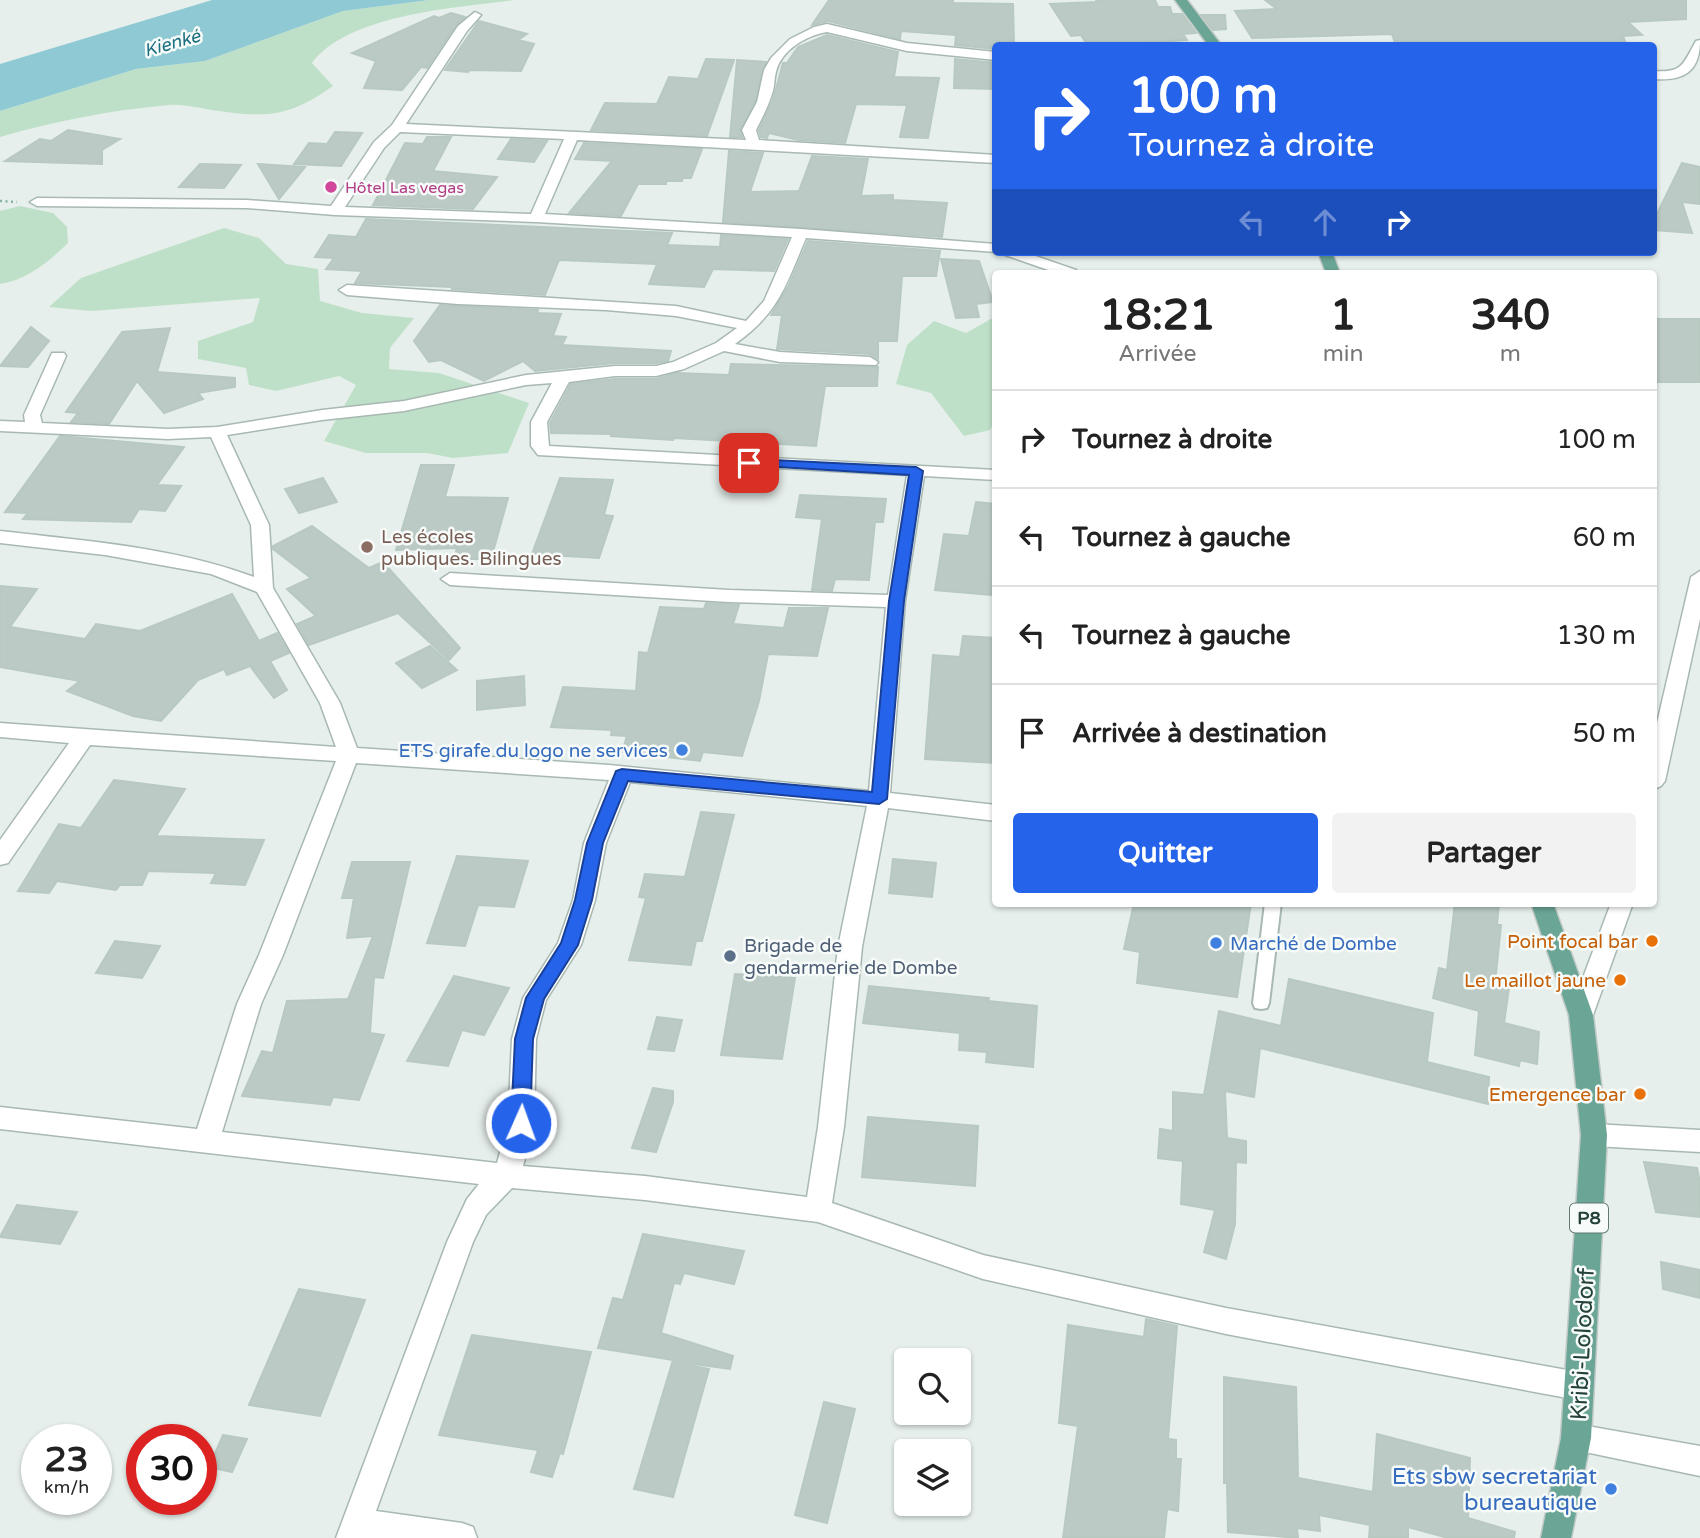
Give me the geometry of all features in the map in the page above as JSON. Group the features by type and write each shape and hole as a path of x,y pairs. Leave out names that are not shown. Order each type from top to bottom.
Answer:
{"main road":[{"path":"1181,0 1213,42"},
{"name":"Kribi-Lolodorf","path":"1543,907 1581,1015 1594,1135 1577,1438 1556,1538"}],"street":[{"path":"335,211 379,145 397,128 457,36 475,15"},
{"path":"754,144 749,130 769,84 769,71 778,56 791,43 817,30 827,28 907,47 992,56"},
{"path":"1657,75 1681,74 1692,62 1700,44"},
{"path":"397,128 754,144 992,159"},
{"path":"536,218 572,137"},
{"path":"37,202 247,204 335,211 536,218 801,233 992,248"},
{"path":"0,426 168,434 217,432 404,405 526,380 615,371 656,371 678,366 722,346 750,326 771,302 801,233"},
{"path":"1022,256 1062,270"},
{"path":"347,290 665,310 750,326"},
{"path":"722,346 780,357 870,362"},
{"path":"34,427 32,415 58,356"},
{"path":"563,378 539,422 539,446 544,450 992,475"},
{"path":"205,1141 249,1004 271,956 349,754 330,703 264,589 260,525 217,432"},
{"path":"818,1210 831,1127 850,947 879,799 897,601 916,471"},
{"path":"0,537 105,548 215,569 264,589"},
{"path":"1657,768 1700,577"},
{"path":"450,579 729,596 897,601"},
{"path":"0,730 622,775 992,813"},
{"path":"0,857 84,738"},
{"path":"462,1538 354,1531 460,1242 476,1207 491,1189 507,1176 521,1123 524,1039 535,998 569,945 583,900 595,843 622,775"},
{"path":"1581,1015 1621,907"},
{"path":"0,1118 507,1176 645,1188 818,1210 983,1267 1226,1321 1578,1386"},
{"path":"1594,1135 1700,1141"},
{"path":"1577,1438 1700,1461"}],"lane":[{"path":"1261,1003 1273,907"}],"green space":[{"path":"429,0 514,0 405,16 351,34 329,47 312,63 333,86 289,110 247,114 169,105 84,117 0,137 0,111 136,69 205,61 343,11"},
{"path":"20,206 53,213 67,227 68,243 29,274 0,284 0,211"},
{"path":"224,228 259,238 286,264 318,269 320,301 362,313 414,318 390,348 389,369 439,373 529,403 508,453 453,458 427,453 366,453 324,441 356,385 339,376 276,391 249,385 246,368 198,359 198,341 253,322 260,298 91,311 49,307 81,278"},
{"path":"992,318 992,426 990,430 964,436 931,393 896,384 907,345 934,321 966,333"}],"water":[{"name":"Kienké","path":"212,0 429,0 343,11 205,61 136,69 0,111 0,64"}],"building":[{"path":"829,0 953,0 953,3 1013,4 1014,42 992,42 992,49 955,45 956,35 901,31 900,39 828,21 812,25"},
{"path":"1096,0 1155,0 1158,7 1170,7 1172,14 1182,14 1196,33 1183,34 1187,40 1085,42 1081,35 1071,36 1050,4 1097,2"},
{"path":"1265,0 1686,0 1686,19 1628,22 1642,35 1623,36 1625,42 1395,42 1392,34 1252,38 1235,11 1277,9"},
{"path":"451,13 465,17 456,25 427,68 421,67 402,90 364,88 376,61 352,53 434,16 439,18"},
{"path":"1201,15 1225,15 1226,29 1213,30"},
{"path":"479,21 527,34 518,40 534,44 521,71 445,70"},
{"path":"827,35 898,52 894,77 939,78 928,138 900,137 907,105 856,104 845,143 798,140 769,133 767,138 761,137 759,130 773,100 783,63 787,63 798,47"},
{"path":"706,59 734,60 707,136 591,130 605,103 657,104 669,77 698,79"},
{"path":"955,59 992,63 992,89 954,88"},
{"path":"737,60 766,62 755,101 740,129 742,137 730,137"},
{"path":"68,130 120,139 102,150 102,164 5,161 40,139 51,141"},
{"path":"335,132 362,133 341,166 294,164 309,143 327,144"},
{"path":"427,137 451,137 433,171 497,177 473,209 373,205 405,143 423,144"},
{"path":"511,139 547,141 534,162 498,159"},
{"path":"584,143 702,149 691,178 666,181 666,184 638,184 621,216 569,213 612,161 575,159"},
{"path":"729,151 763,153 750,192 799,191 812,156 868,159 861,196 893,195 893,200 947,203 942,237 723,222"},
{"path":"1682,163 1700,167 1700,204 1682,202 1692,233 1657,230 1657,214"},
{"path":"200,164 241,165 224,188 179,187"},
{"path":"258,164 305,167 279,199"},
{"path":"366,219 672,233 667,245 720,247 721,235 788,239 774,271 713,269 704,287 649,284 657,264 559,260 545,295 452,289 453,287 355,283 362,271 326,269 334,258 315,257 329,235 356,237"},
{"path":"808,241 940,251 936,276 902,276 897,341 878,341 878,359 870,354 777,349 782,315 771,315 789,285"},
{"path":"941,259 979,261 992,302 976,304 979,317 956,318"},
{"path":"440,305 538,310 537,313 561,314 553,336 566,337 562,345 671,351 668,361 656,363 615,363 535,371 523,361 484,381 441,360 429,362 414,341"},
{"path":"1657,319 1700,319 1700,382 1657,382"},
{"path":"31,327 49,341 28,367 0,366"},
{"path":"170,328 157,372 235,378 235,387 198,393 203,399 164,413 137,381 109,424 71,422 78,413 66,412 122,332"},
{"path":"731,364 878,367 877,386 825,386 816,446 551,433 550,423 571,384 615,379 656,379 677,373 729,375"},
{"path":"60,436 184,447 157,485 181,486 165,511 139,509 131,522 23,519 28,513 5,512"},
{"path":"421,465 454,465 445,497 508,498 491,559 454,559 457,548 396,550"},
{"path":"323,478 337,502 299,513 285,489"},
{"path":"560,478 613,480 604,515 613,516 599,558 532,554"},
{"path":"800,495 886,499 883,522 875,522 869,580 835,579 832,591 812,590 822,519 796,517"},
{"path":"976,502 992,504 991,595 935,590 944,534 969,536"},
{"path":"312,526 369,568 383,562 460,648 449,660 398,613 309,645 297,624 316,616 287,589 311,578 273,549 273,546"},
{"path":"0,586 37,589 10,627 85,639 96,624 140,631 232,594 259,641 277,633 289,653 270,661 287,690 274,698 250,666 227,675 224,669 198,680 161,721 133,716 67,691 80,681 0,667"},
{"path":"706,603 739,605 733,624 784,628 789,608 828,608 817,656 768,654 759,701 742,756 703,752 700,761 622,752 627,736 611,735 612,730 551,727 563,687 636,691 639,652 648,653 660,607 704,609"},
{"path":"963,636 992,638 992,763 925,759 933,655 960,657"},
{"path":"430,646 457,670 422,688 396,663"},
{"path":"524,676 525,705 477,710 477,681"},
{"path":"114,780 185,789 156,836 264,840 245,885 211,883 216,873 148,871 142,885 120,885 116,890 57,881 49,893 18,891 59,824 81,828"},
{"path":"701,812 734,815 702,941 696,941 691,965 629,960 646,898 639,897 645,874 685,877"},
{"path":"457,856 528,861 514,907 478,905 465,946 427,943"},
{"path":"893,859 936,863 932,897 889,893"},
{"path":"352,862 410,862 383,978 374,977 370,1033 384,1035 359,1100 333,1097 330,1105 242,1096 262,1051 273,1053 287,1001 348,999 373,936 347,938 354,898 342,898"},
{"path":"1133,907 1250,907 1237,997 1137,983 1140,952 1124,949"},
{"path":"1455,907 1499,907 1497,925 1501,925 1495,984 1509,988 1504,1023 1539,1032 1537,1064 1520,1060 1519,1066 1475,1055 1479,1011 1433,998 1439,968 1447,970"},
{"path":"115,941 160,946 142,978 96,973"},
{"path":"735,974 795,978 782,1059 721,1055"},
{"path":"454,976 509,988 484,1035 462,1030 448,1066 407,1061"},
{"path":"1289,979 1433,1013 1427,1062 1489,1077 1488,1104 1260,1048 1254,1097 1225,1091 1227,1138 1246,1141 1246,1163 1236,1162 1235,1224 1226,1259 1204,1252 1215,1210 1181,1204 1183,1161 1158,1158 1160,1129 1173,1131 1173,1092 1204,1095 1219,1011 1281,1026"},
{"path":"869,986 989,998 988,1001 1037,1006 1033,1067 986,1062 987,1052 959,1050 960,1033 863,1023"},
{"path":"657,1017 682,1020 674,1051 648,1049"},
{"path":"653,1088 673,1091 673,1102 656,1152 632,1148"},
{"path":"868,1117 978,1126 975,1186 862,1177"},
{"path":"1644,1162 1697,1168 1700,1182 1700,1217 1656,1212"},
{"path":"17,1205 77,1212 60,1244 0,1237"},
{"path":"643,1234 744,1251 734,1284 684,1273 680,1284 674,1283 661,1333 733,1356 730,1369 693,1366 709,1369 673,1497 634,1489 673,1360 598,1348 613,1298 623,1300"},
{"path":"1661,1262 1700,1270 1700,1298 1663,1289"},
{"path":"299,1289 365,1300 320,1416 249,1405"},
{"path":"1146,1319 1177,1326 1168,1439 1176,1440 1176,1459 1181,1459 1178,1511 1167,1509 1164,1538 1063,1538 1078,1426 1059,1423 1068,1325 1144,1337"},
{"path":"472,1335 591,1352 563,1454 560,1453 552,1477 531,1472 538,1450 439,1435"},
{"path":"1224,1377 1296,1387 1298,1478 1373,1492 1377,1434 1470,1458 1468,1518 1515,1532 1514,1538 1448,1538 1408,1527 1408,1538 1369,1538 1370,1525 1319,1515 1320,1531 1297,1528 1298,1538 1228,1532 1227,1483 1224,1483"},
{"path":"824,1402 855,1409 827,1523 795,1515"},
{"path":"223,1435 247,1439 232,1472 217,1469 217,1449"}],"place":[{"name":"Hôtel Las vegas","path":"331,187"},
{"name":"Les écoles publiques. Bilingues","path":"367,547"},
{"name":"ETS girafe du logo ne services","path":"682,750"},
{"name":"Point focal bar","path":"1652,941"},
{"name":"Marché de Dombe","path":"1216,943"},
{"name":"Brigade de gendarmerie de Dombe","path":"730,956"},
{"name":"Le maillot jaune","path":"1620,980"},
{"name":"Emergence bar","path":"1640,1094"},
{"name":"Ets sbw secretariat bureautique","path":"1611,1489"}],"route":[{"path":"521,1123 524,1039 535,998 569,945 583,900 595,843 622,775 879,799 897,601 916,471 749,463"}]}
